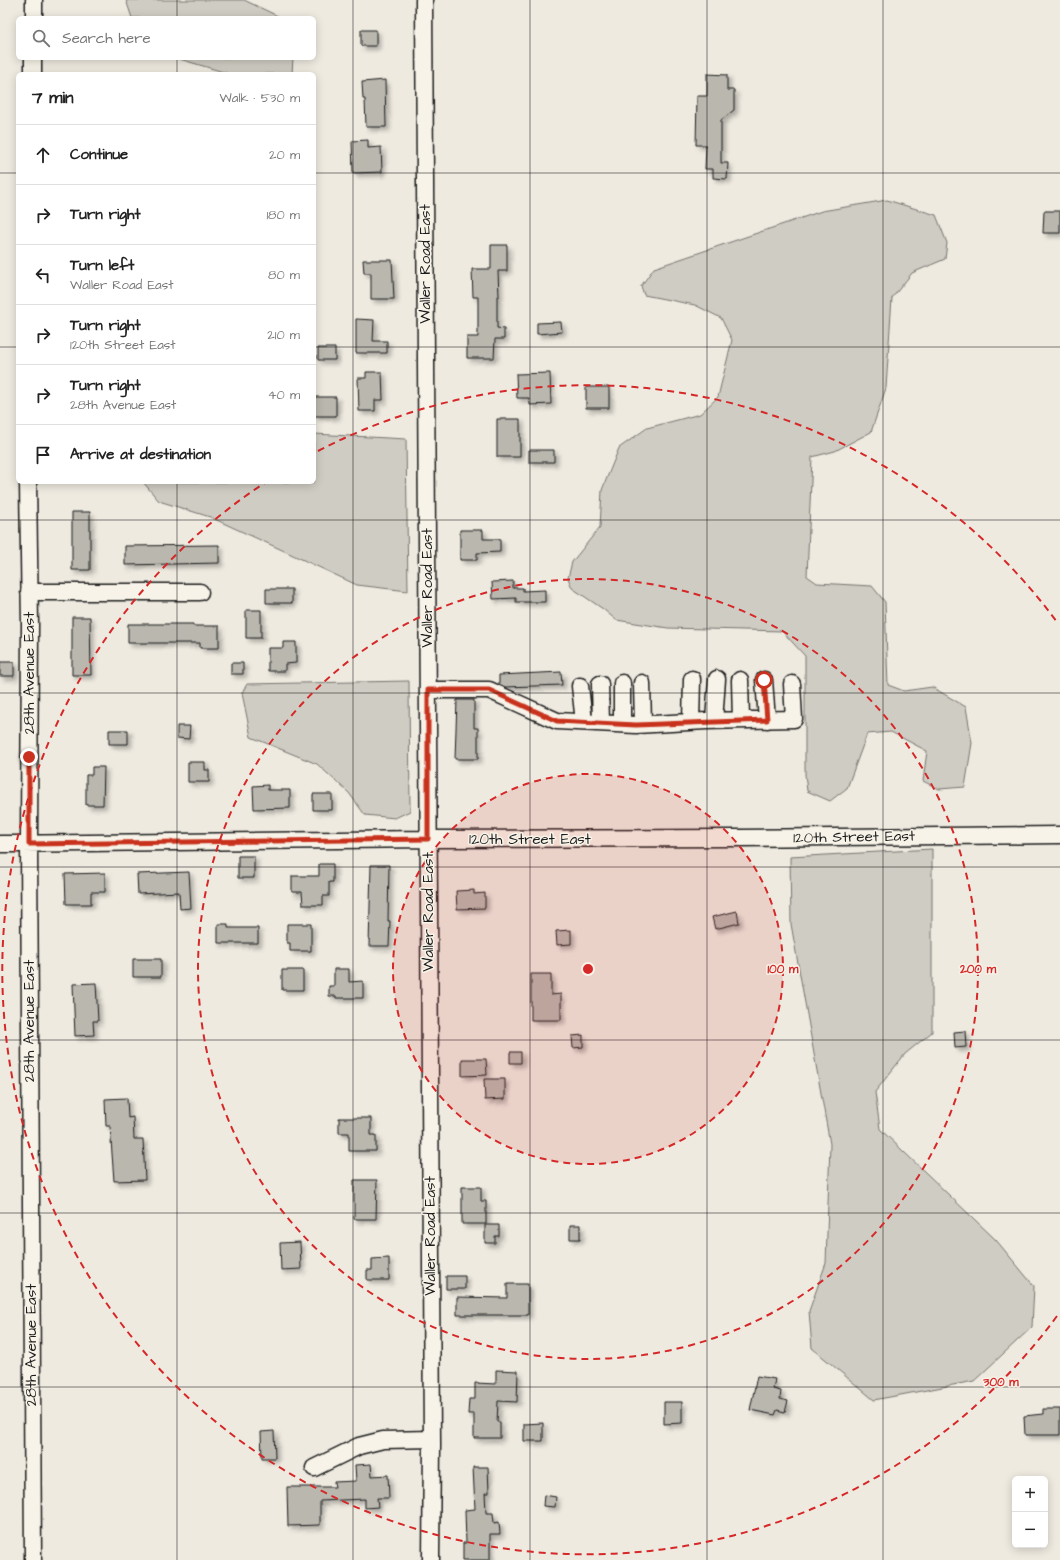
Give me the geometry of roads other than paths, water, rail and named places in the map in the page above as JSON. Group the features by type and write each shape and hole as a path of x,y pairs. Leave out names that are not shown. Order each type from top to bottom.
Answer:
{"street":[{"path":"34,0 34,16"},
{"name":"Waller Road East","path":"424,0 432,1439 431,1560"},
{"path":"33,60 33,72"},
{"name":"28th Avenue East","path":"28,484 32,1560"},
{"path":"29,592 200,592"},
{"path":"691,722 692,679"},
{"path":"714,721 717,679"},
{"path":"740,680 741,720"},
{"path":"764,680 767,720"},
{"path":"622,683 622,724"},
{"path":"642,683 643,724"},
{"path":"600,684 601,723"},
{"path":"428,690 489,690 557,721 643,724 794,719 792,684"},
{"path":"580,686 584,722"},
{"name":"120th Street East","path":"0,844 428,839 1060,835"},
{"path":"314,1468 359,1446 383,1440 432,1439"}]}
